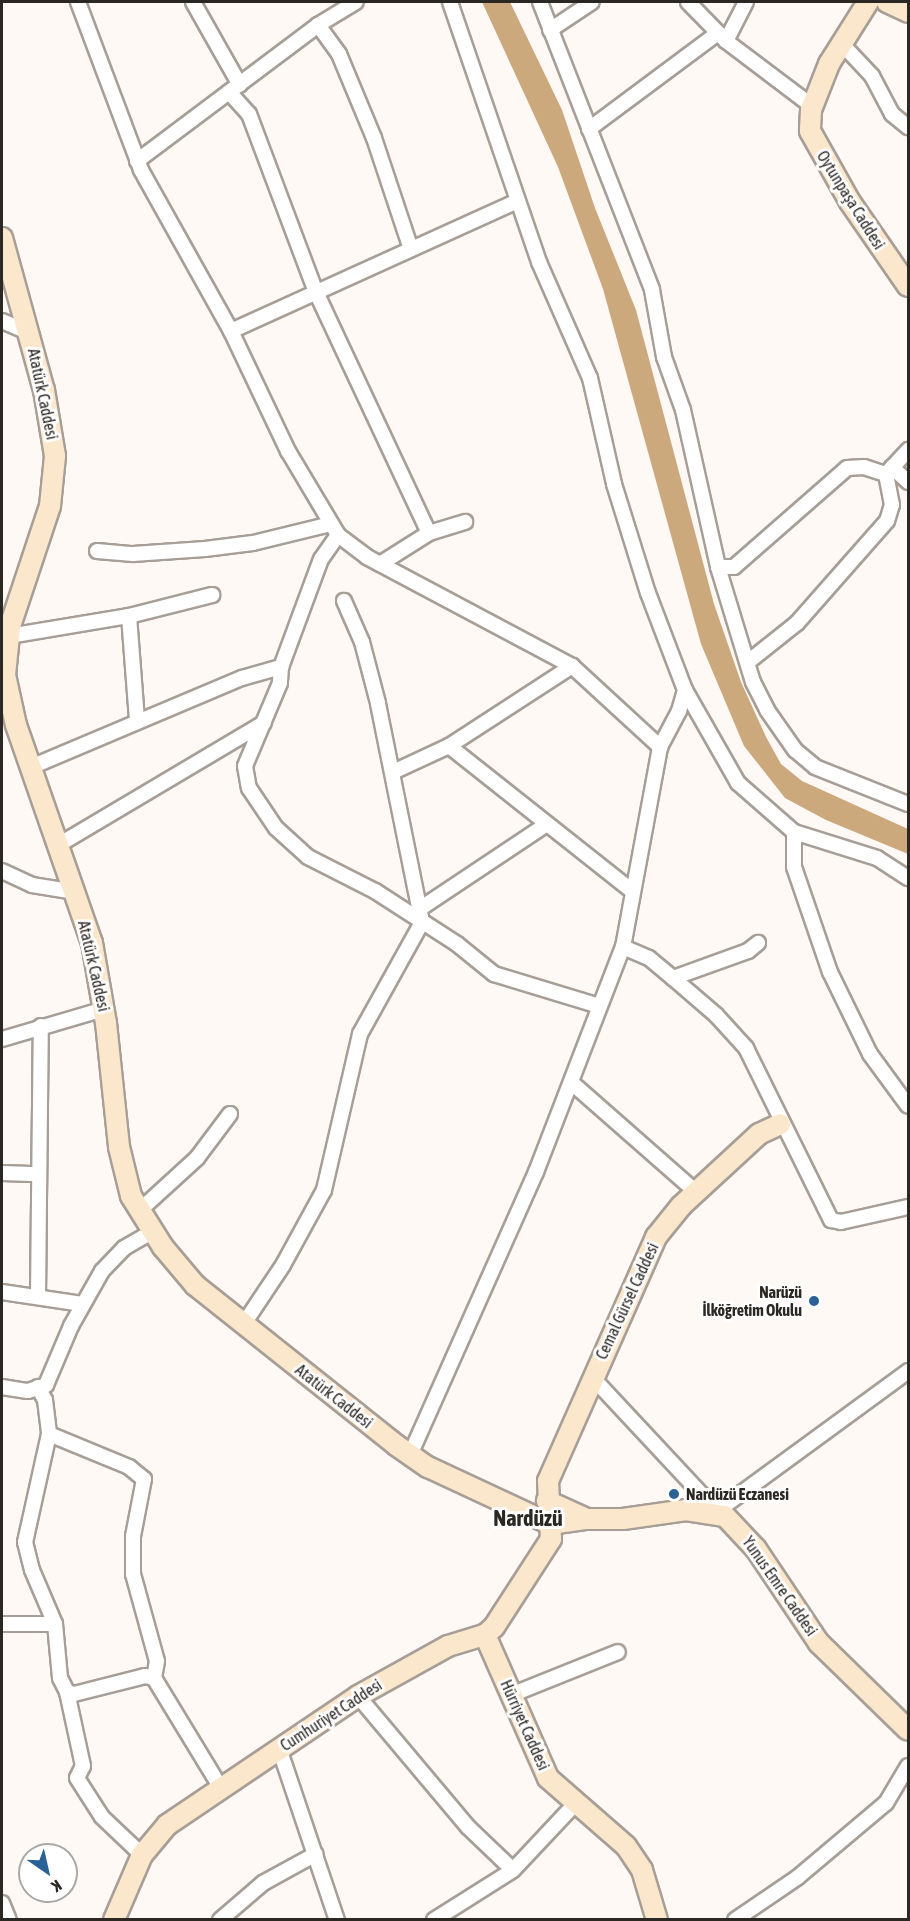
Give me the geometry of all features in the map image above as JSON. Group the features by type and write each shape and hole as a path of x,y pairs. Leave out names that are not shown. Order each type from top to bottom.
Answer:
{"street":[{"path":"78,2 137,161 231,331 288,451 334,529 380,564 572,666 660,747"},
{"path":"193,2 249,114 316,292 429,533"},
{"path":"328,2 336,14"},
{"path":"137,161 318,25 356,2"},
{"path":"450,2 539,262 590,378 624,517 648,593 685,690 738,783 794,832 877,858 909,878"},
{"path":"540,2 652,290 664,357 683,410 718,567 748,662 767,710 795,750 824,771 909,804"},
{"path":"550,30 592,2"},
{"path":"688,2 722,37 812,106 842,44 868,2"},
{"path":"589,129 722,37 746,2"},
{"path":"887,2 909,12"},
{"path":"318,25 339,54 374,138 411,249"},
{"path":"842,44 872,76 892,114 909,127"},
{"name":"Oytunpaşa Caddesi","path":"812,106 810,131 823,159 909,286"},
{"path":"231,331 517,201"},
{"name":"Atatürk Caddesi","path":"2,238 30,333 53,429 52,492 9,636 8,690 31,767 60,844 92,943 104,1009 119,1148 126,1178 139,1210 152,1232 186,1276 243,1325 410,1455 541,1520"},
{"path":"2,321 30,333"},
{"path":"748,662 797,623 887,521 892,505 889,471 909,450"},
{"path":"718,567 734,567 847,468 864,467 889,471 909,482"},
{"path":"380,564 429,533 465,522"},
{"path":"97,551 133,554 205,549 334,529"},
{"path":"334,529 281,667 280,683 245,766 249,788 276,828 308,857 420,916 494,974 599,1006"},
{"path":"9,636 129,616 212,595"},
{"path":"344,601 362,642 393,772 420,916"},
{"path":"129,616 137,721"},
{"path":"393,772 449,746 572,666"},
{"path":"31,767 242,678 281,667"},
{"path":"410,1455 572,1083 623,946 631,890 648,819 660,747 679,711 685,690"},
{"path":"60,844 264,723"},
{"path":"449,746 631,890"},
{"path":"243,1325 289,1256 324,1191 360,1034 420,916 547,824"},
{"path":"794,832 794,867 830,972 870,1054 909,1106"},
{"path":"2,876 32,885 75,892"},
{"path":"674,978 748,951 758,943"},
{"path":"623,946 649,958 674,978 716,1014 746,1048 780,1124 831,1220 841,1222 909,1207"},
{"path":"2,1039 104,1009"},
{"path":"38,1296 40,1026"},
{"path":"572,1083 696,1191"},
{"path":"139,1210 197,1158 230,1114"},
{"name":"Cemal Gürsel Caddesi","path":"541,1520 547,1501 548,1481 592,1377 656,1237 696,1191 766,1128 780,1124"},
{"path":"2,1173 39,1174"},
{"path":"2,1387 28,1391 51,1378 82,1304 117,1256 152,1232"},
{"path":"2,1292 82,1304"},
{"path":"485,1635 548,1545 541,1520 623,1519 686,1510 717,1511 909,1371"},
{"path":"592,1377 717,1511"},
{"path":"38,1387 45,1400 49,1434 25,1542 32,1570 55,1624 60,1678 67,1692 83,1766 77,1779 102,1817 141,1855"},
{"path":"49,1434 129,1467 144,1479 133,1536 133,1574 157,1661 154,1678 221,1788"},
{"path":"547,1501 586,1519"},
{"name":"Yunus Emre Caddesi","path":"717,1511 746,1536 825,1650 909,1730"},
{"path":"2,1624 55,1624"},
{"name":"Hürriyet Caddesi","path":"485,1635 548,1778 575,1804 618,1838 634,1857 657,1920"},
{"name":"Cumhuriyet Caddesi","path":"114,1920 141,1855 167,1826 358,1696 448,1646 485,1635"},
{"path":"512,1695 618,1652"},
{"path":"67,1692 84,1693 145,1676 154,1678"},
{"path":"358,1696 468,1827 513,1870"},
{"path":"279,1748 337,1920"},
{"path":"735,1920 798,1877 886,1803 909,1767"},
{"path":"434,1920 513,1870 575,1804"},
{"path":"220,1920 263,1883 316,1854"},
{"path":"2,1903 9,1920"}],"shaded area":[{"path":"482,2 510,2 562,110 595,208 636,310 714,604 741,682 766,737 781,764 802,781 908,829 908,854 826,820 785,798 744,746 701,644 603,289 558,167"}],"place":[{"name":"Narüzü İlköğretim Okulu","path":"814,1301"},
{"name":"Nardüzü Eczanesi","path":"674,1494"}],"district":[{"name":"Nardüzü","path":"528,1519"}]}
